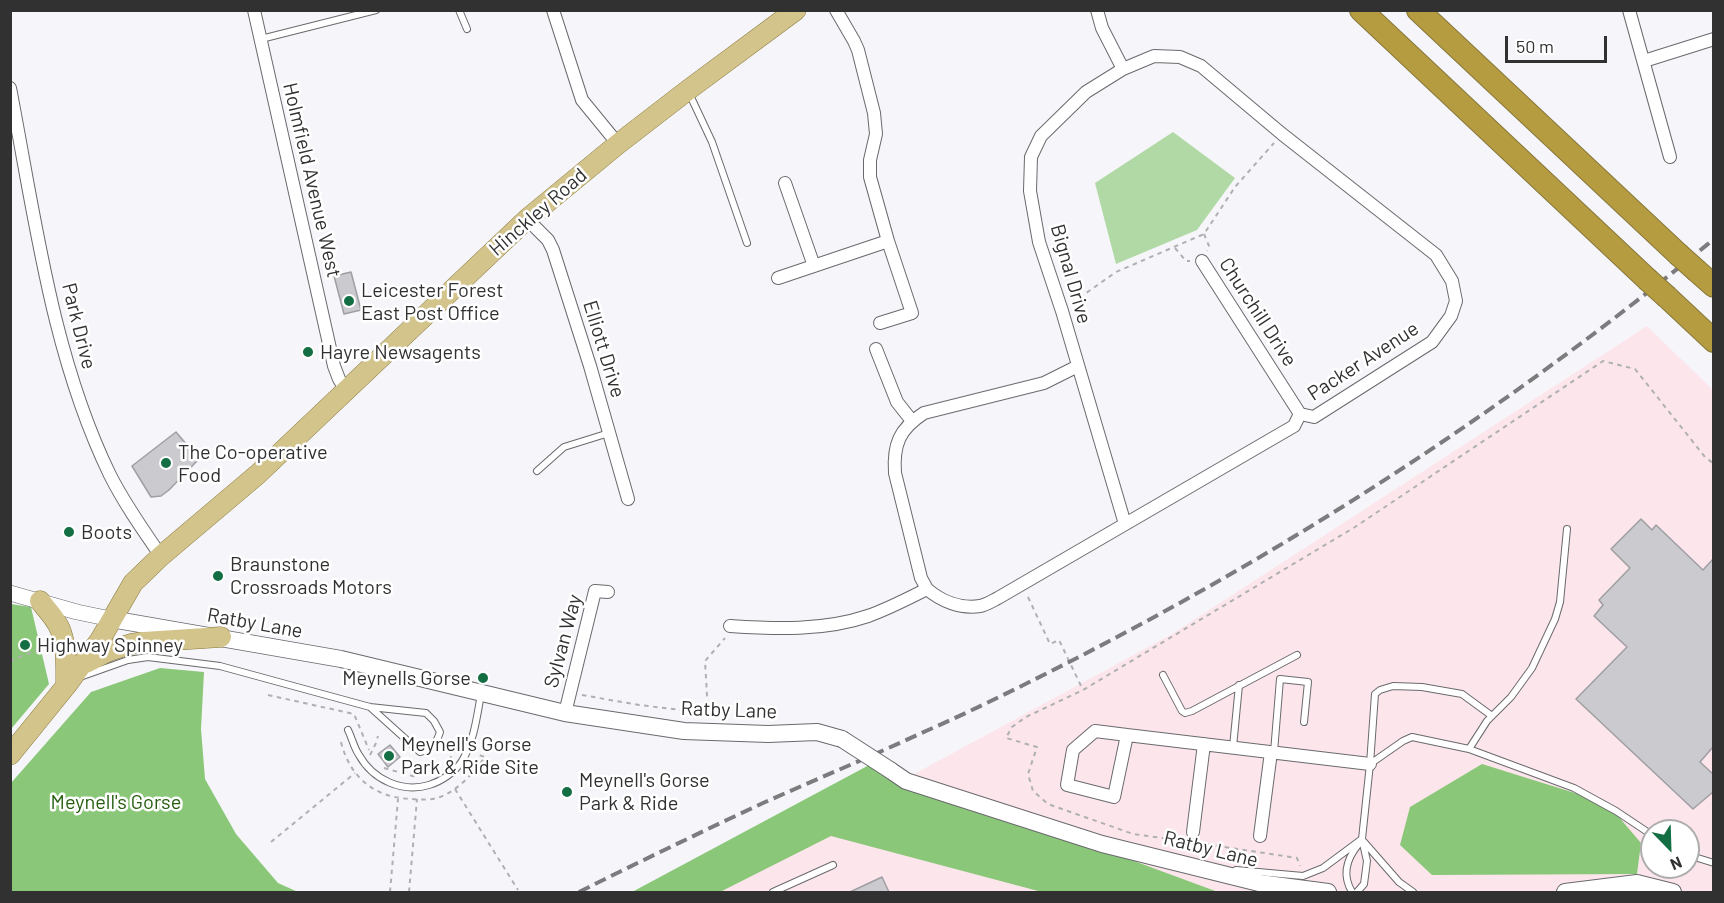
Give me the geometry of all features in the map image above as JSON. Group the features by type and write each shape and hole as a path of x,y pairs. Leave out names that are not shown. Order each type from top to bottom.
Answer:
{"highway":[{"path":"1361,10 1713,341"},
{"path":"1418,10 1705,279"}],"main road":[{"name":"Hinckley Road","path":"10,754 100,640 133,583 160,556 258,474 527,219 618,144 796,10"},
{"path":"40,601 59,626 63,638 67,683"},
{"name":"Ratby Lane","path":"111,619 341,660 565,712 684,731 768,734 817,732 842,739 906,781 1102,844 1259,883 1328,892"},
{"path":"81,666 110,651 131,644 220,637"},
{"path":"1565,892 1637,883 1673,892"}],"street":[{"name":"Holmfield Avenue West","path":"254,10 334,366 346,391"},
{"path":"553,10 582,100 618,144"},
{"path":"836,10 858,50 874,113 876,134 870,160 870,177 912,313 880,323"},
{"path":"1097,10 1101,28 1123,69"},
{"path":"1629,10 1670,158"},
{"path":"1644,61 1713,39"},
{"name":"Packer Avenue","path":"927,589 937,597 956,605 980,606 998,598 1294,426 1300,414 1314,417 1432,342 1451,316 1456,301 1452,281 1436,255 1282,135 1202,66 1180,57 1154,56 1123,69"},
{"name":"Bignal Drive","path":"1123,69 1086,92 1041,136 1031,158 1030,191 1039,242 1062,310 1125,524"},
{"name":"Park Drive","path":"10,88 53,313 78,396 110,475 160,556"},
{"path":"785,183 814,266"},
{"name":"Elliott Drive","path":"527,219 548,240 553,250 590,366 628,499"},
{"path":"778,278 888,241"},
{"name":"Churchill Drive","path":"1202,261 1300,414"},
{"path":"876,349 897,402 912,421"},
{"path":"730,626 770,629 837,623 867,617 897,605 927,589 921,578 895,473 896,447 901,434 912,421 924,413 1044,383 1078,366"},
{"name":"Sylvan Way","path":"565,712 595,591 608,592"},
{"path":"10,593 111,619"},
{"path":"1127,735 1114,797 1066,785 1073,750 1095,731 1370,764"},
{"path":"1194,832 1204,744"},
{"path":"1260,836 1272,752"}],"lane":[{"path":"260,39 376,10"},
{"path":"459,10 467,29"},
{"path":"688,90 712,142 747,243"},
{"path":"537,471 564,447 609,433"},
{"path":"1469,749 1487,721 1511,697 1532,668 1555,619 1560,602 1567,530"},
{"path":"1163,675 1185,713 1297,655"},
{"path":"67,683 128,660 148,657 220,666 370,707 426,713 440,732 436,743 429,750 420,752 370,707"},
{"path":"1272,752 1280,679 1308,682 1304,722"},
{"path":"1233,747 1239,685"},
{"path":"1358,892 1364,884 1367,861 1362,839 1375,694 1393,686 1422,687 1462,694 1492,716"},
{"path":"348,730 358,755 384,780 409,788 435,783 450,775 464,759 476,725 481,693"},
{"path":"1370,764 1412,737 1469,749 1574,788 1616,810 1640,827"},
{"path":"1171,861 1260,873 1304,876 1323,868 1362,839"},
{"path":"1352,892 1346,881 1349,856 1362,839"},
{"path":"1362,839 1394,877 1413,892"},
{"path":"773,892 833,865"}],"path":[{"path":"1062,310 1116,272 1204,234 1235,186 1282,135"},
{"path":"1175,248 1186,261 1202,261 1209,246 1204,234"},
{"path":"1304,876 1297,858 1133,834 1048,804 1033,791 1028,774 1037,747 1006,738 1012,727 1026,717 1083,690 1355,527 1603,360 1635,369 1713,464"},
{"path":"1022,584 1050,644 1059,640 1083,690"},
{"path":"570,693 708,714 705,661 730,633 730,626"},
{"path":"10,661 63,638"},
{"path":"268,695 354,714 371,754"},
{"path":"376,743 378,736"},
{"path":"445,767 458,746"},
{"path":"271,842 365,764"},
{"path":"384,768 416,777 424,775"},
{"path":"455,789 518,890"},
{"path":"390,892 398,799"},
{"path":"409,892 417,800"}],"shaded area":[{"path":"1647,326 1713,390 1713,892 697,892 1172,634"}],"green space":[{"path":"1173,132 1235,178 1197,230 1116,264 1095,183"},
{"name":"Highway Spinney","path":"11,604 31,607 49,684 11,729"},
{"name":"Meynell's Gorse","path":"160,668 204,672 201,729 205,779 236,834 278,883 298,892 11,892 11,783 91,692"},
{"path":"871,764 1218,892 1042,892 831,836 720,892 632,892"},
{"path":"1482,764 1607,803 1640,842 1637,874 1432,875 1400,845 1410,807"}],"building":[{"path":"351,272 361,310 344,314 334,276"},
{"name":"The Co-operative Food","path":"176,432 199,459 169,490 161,496 151,497 132,466"},
{"path":"1641,519 1652,530 1656,525 1703,570 1713,559 1713,747 1700,762 1713,774 1713,792 1693,809 1576,699 1627,647 1594,616 1603,605 1599,600 1630,568 1611,549"},
{"name":"Meynell's Gorse Park & Ride Site","path":"390,745 400,757 388,767 378,754"},
{"path":"882,877 889,892 850,892"}],"railway":[{"path":"579,892 763,803 998,698 1154,617 1238,570 1403,468 1483,414 1639,299 1714,239"}],"place":[{"name":"Leicester Forest East Post Office","path":"349,301"},
{"name":"Hayre Newsagents","path":"308,352"},
{"name":"The Co-operative Food","path":"166,463"},
{"name":"Boots","path":"69,532"},
{"name":"Braunstone Crossroads Motors","path":"218,576"},
{"name":"Highway Spinney","path":"25,645"},
{"name":"Meynells Gorse","path":"483,678"},
{"name":"Meynell's Gorse Park & Ride Site","path":"389,756"},
{"name":"Meynell's Gorse Park & Ride","path":"567,792"}]}
